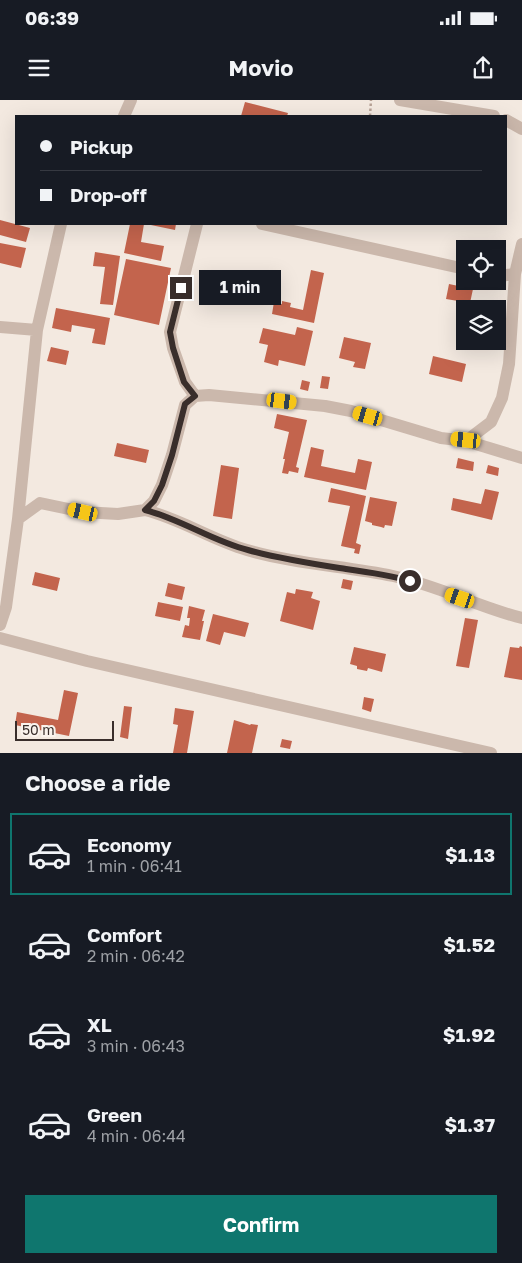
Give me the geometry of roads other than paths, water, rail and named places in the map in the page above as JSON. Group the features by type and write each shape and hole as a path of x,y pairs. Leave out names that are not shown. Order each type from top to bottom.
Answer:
{"street":[{"path":"124,115 131,100"},
{"path":"400,100 488,115"},
{"path":"507,121 522,129"},
{"path":"0,625 6,607 18,519 37,330 61,225"},
{"path":"195,396 184,382 170,332 197,225"},
{"path":"267,225 456,267"},
{"path":"466,440 491,422 502,398 509,364 515,274 522,244"},
{"path":"506,275 515,274"},
{"path":"0,327 37,330"},
{"path":"145,510 154,501 162,485 185,404 195,396 209,394 325,406 351,411 441,438 466,440 522,458"},
{"path":"18,519 40,503 83,512 118,514 145,510 163,515 247,550 310,563 394,576 522,618"},
{"path":"0,638 96,663 491,753"}]}
